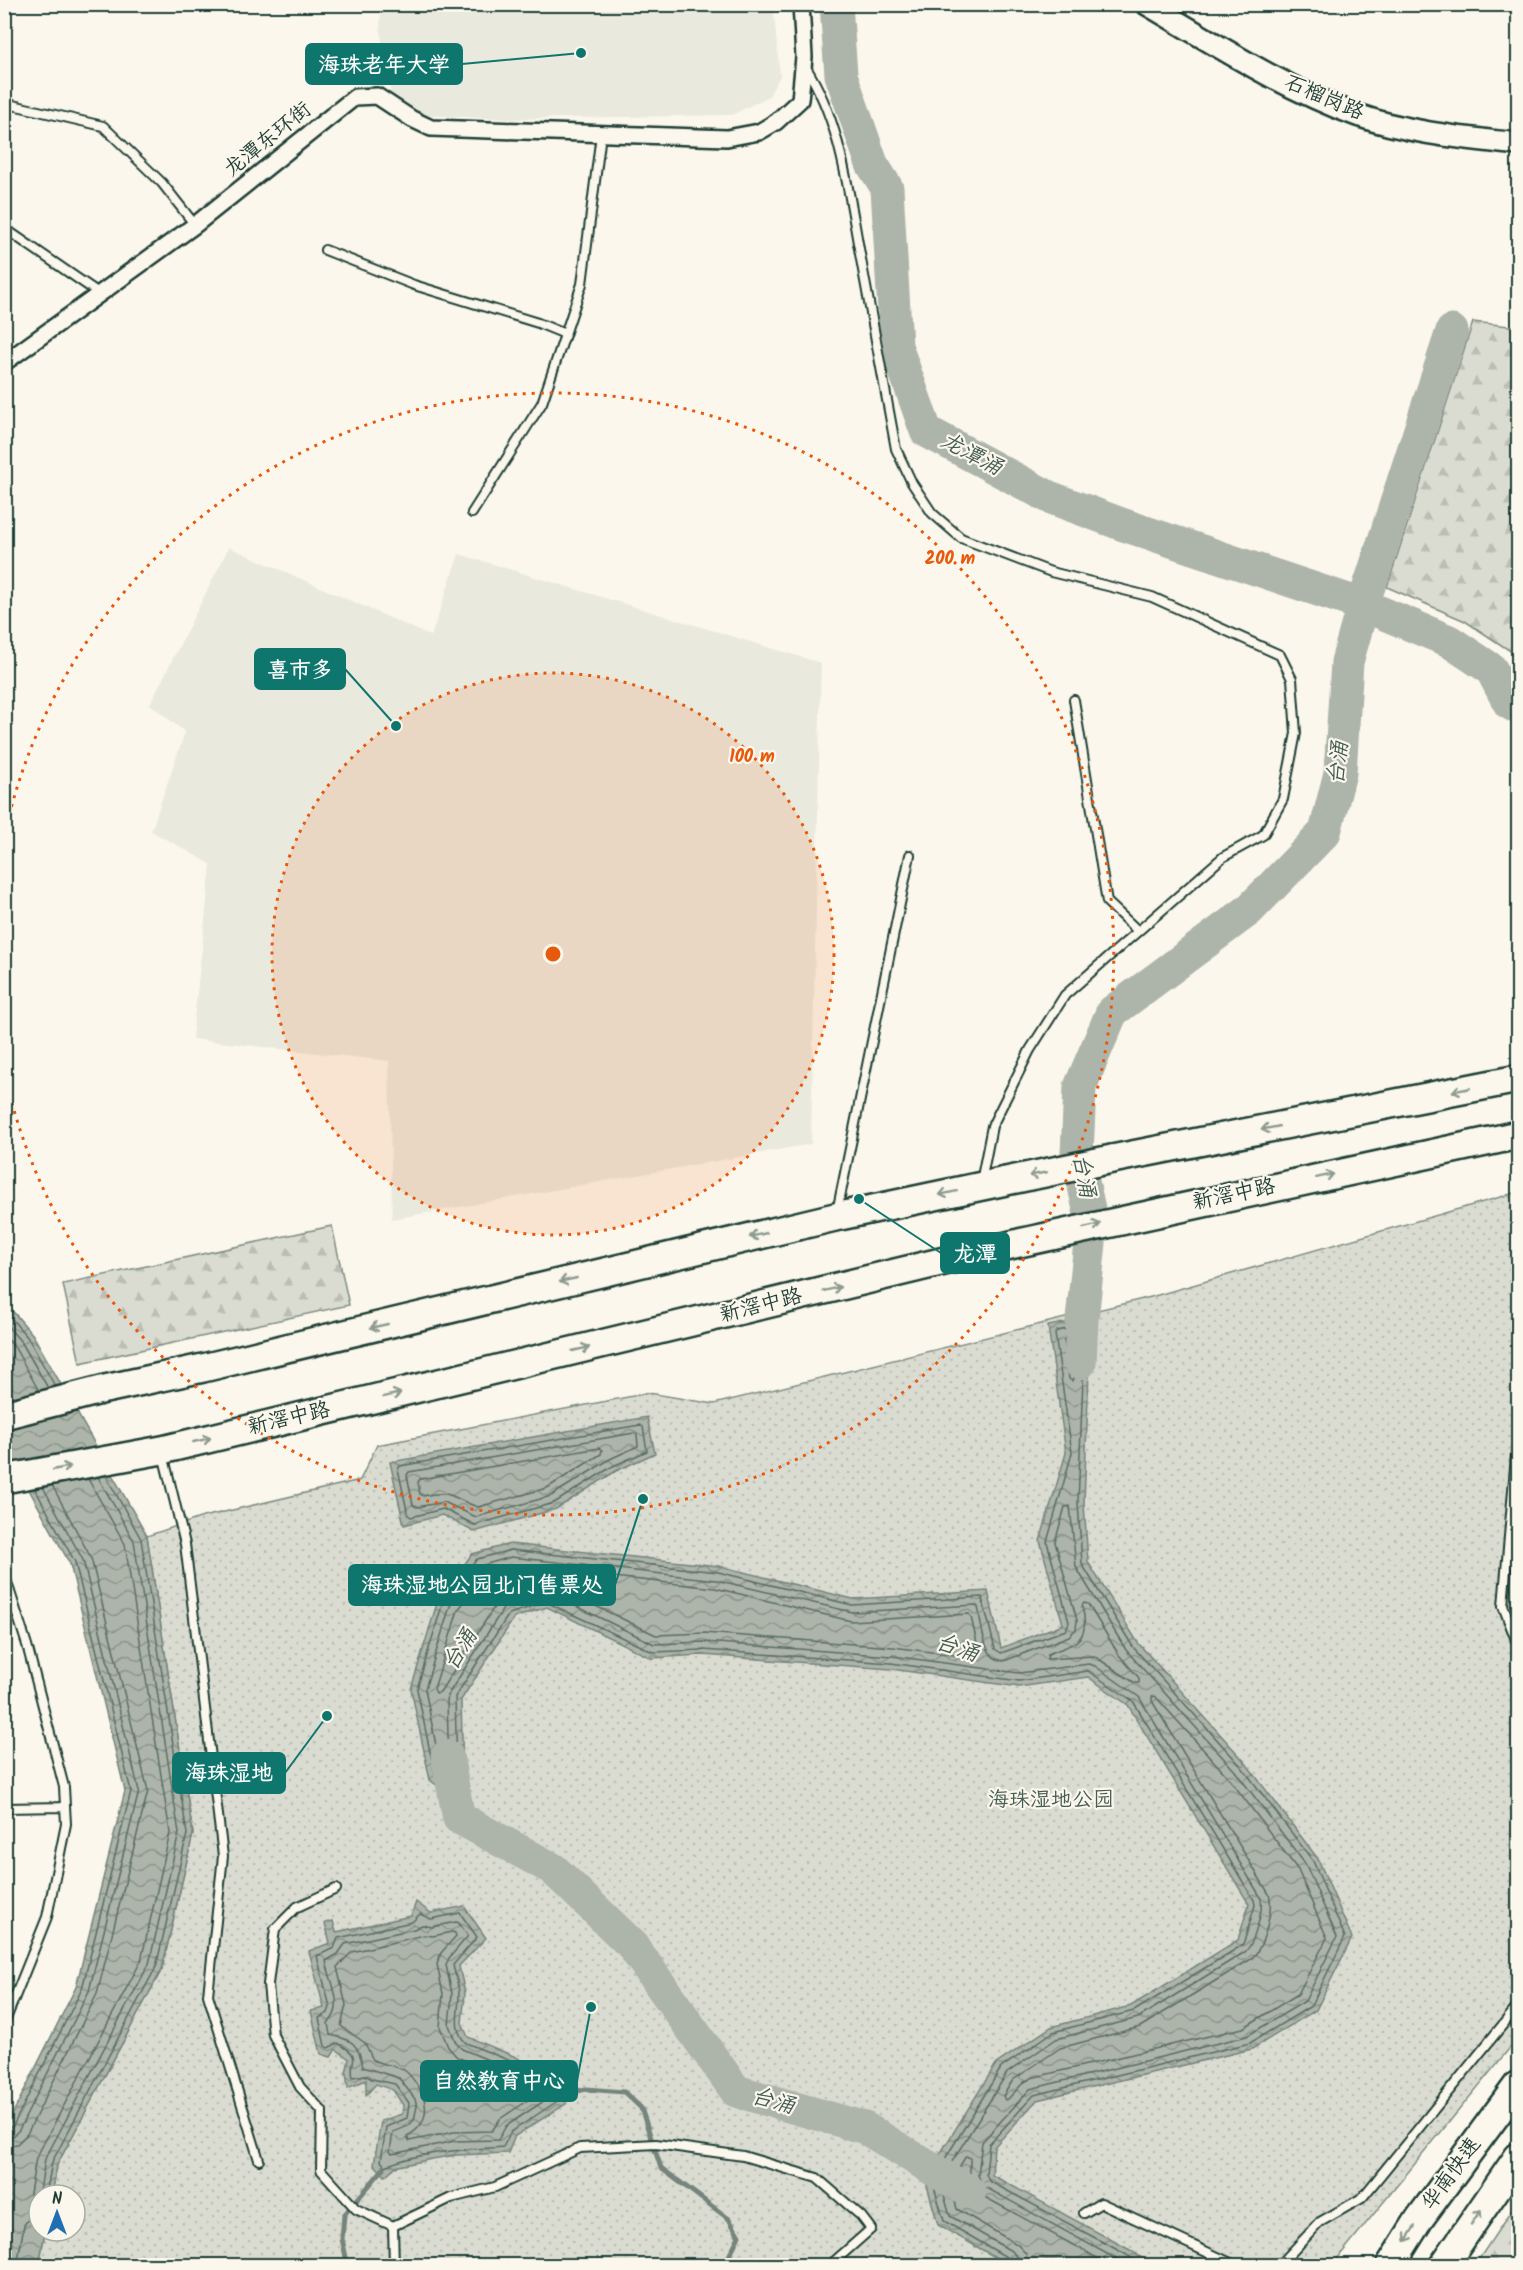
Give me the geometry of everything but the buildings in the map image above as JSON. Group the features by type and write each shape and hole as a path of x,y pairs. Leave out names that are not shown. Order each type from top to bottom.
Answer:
{"highway":[{"path":"4,1415 105,1389 836,1217 993,1183 1518,1079"},
{"name":"新滘中路","path":"4,1479 162,1450 1019,1243 1518,1135"},
{"name":"华南快速","path":"1390,2265 1420,2218 1518,2085"},
{"name":"华南快速","path":"1443,2265 1518,2157"}],"main road":[{"name":"石榴岗路","path":"1147,4 1286,83 1358,115 1404,127 1518,144"}],"street":[{"path":"801,4 804,65"},
{"name":"龙潭东环街","path":"4,363 195,225 355,97 377,96 431,128 726,138 759,132 776,122 800,100 804,65"}],"lane":[{"path":"804,65 814,80 835,129 896,448 912,483 932,513 961,538 1051,572 1152,597 1280,655 1292,679 1296,733 1283,799 1263,835 1223,858 1065,995 1030,1050 992,1126 993,1183"},
{"path":"4,104 103,126 162,183 195,225"},
{"path":"471,513 542,403 582,284 601,134"},
{"path":"4,228 100,294"},
{"path":"325,250 414,285 538,323 565,334"},
{"path":"1074,700 1107,902 1138,931"},
{"path":"836,1217 910,855"},
{"path":"1518,1432 1503,1606 1518,1644"},
{"path":"162,1450 185,1544 223,1856 208,1995 259,2160"},
{"path":"4,1573 27,1645 64,1787 66,1824 47,1917 4,2024"},
{"path":"4,1808 65,1807"},
{"path":"336,1888 297,1906 275,1929 268,1984 273,2035 300,2087 322,2111 321,2170 356,2209 393,2226"},
{"path":"1279,2265 1320,2222 1362,2198 1518,2006"},
{"path":"393,2226 451,2198 495,2187 580,2148 656,2144 743,2156 817,2178 861,2216 871,2229 829,2265"},
{"path":"1084,2213 1101,2203 1237,2265"},
{"path":"393,2226 394,2265"}],"shaded area":[{"path":"381,5 773,5 780,76 769,96 732,115 505,119 421,115 391,94 380,30"},
{"path":"229,547 431,636 459,554 821,663 811,1144 392,1219 389,1061 192,1039 211,864 151,831 185,732 150,704"}],"green space":[{"path":"1473,322 1518,327 1518,656 1465,621 1387,587"},
{"name":"海珠湿地公园","path":"1518,1192 1518,2038 1332,2265 39,2266 43,2243 87,2243 87,2183 54,2183 57,2165 162,1969 193,1834 147,1536 203,1517 360,1480 377,1445 649,1393 714,1404 1151,1297"},
{"path":"332,1226 349,1305 80,1363 63,1284"},
{"path":"1518,2201 1518,2265 1475,2265 1513,2208"}],"water":[{"path":"4,1301 33,1335 147,1536 193,1834 162,1969 57,2165 54,2183 27,2183 27,2243 43,2243 39,2266 5,2265 5,2129 76,1987 125,1791 70,1564 5,1446"},
{"path":"1091,1318 1084,1503 1088,1562 1138,1643 1245,1762 1318,1859 1352,1938 1316,2010 1252,2049 1037,2100 994,2147 992,2175 1130,2250 1152,2265 1009,2265 938,2225 925,2178 996,2064 1051,2027 1131,2006 1238,1940 1249,1904 1128,1705 1088,1677 1019,1687 891,1669 702,1655 651,1658 547,1607 514,1618 461,1700 463,1773 455,1799 430,1780 411,1689 438,1600 472,1554 510,1544 719,1566 853,1599 988,1591 1001,1648 1063,1624 1040,1541 1066,1453 1048,1326"},
{"path":"647,1417 655,1453 616,1471 556,1509 474,1532 442,1515 404,1525 390,1462"},
{"path":"416,1902 431,1913 464,1906 486,1938 459,1966 465,1993 462,2023 468,2037 516,2057 562,2085 566,2104 515,2136 508,2153 457,2155 432,2159 395,2167 385,2176 374,2164 381,2121 402,2114 403,2105 393,2090 376,2084 366,2095 366,2080 348,2088 346,2073 349,2059 336,2049 331,2057 321,2054 311,2011 324,2008 309,1951 330,1943 325,1923 333,1921 336,1932 411,1916"}],"waterway":[{"name":"龙潭涌","path":"836,4 841,75 872,164 887,188 896,346 926,431 1049,497 1121,524 1363,605 1449,641 1491,669 1509,703 1518,708"},
{"name":"台涌","path":"1080,1363 1092,1223 1077,1154 1080,1087 1112,1012 1249,910 1325,832 1340,773 1347,662 1363,605 1452,331"},
{"name":"台涌","path":"447,1756 459,1818 553,1869 631,1944 736,2091 865,2128 970,2192"},
{"path":"557,2096 586,2089 624,2092 641,2108 661,2168 729,2219 739,2236 724,2266"},
{"path":"348,2266 342,2239 344,2215 384,2168"}],"place":[{"name":"海珠老年大学","path":"581,53"},
{"name":"喜市多","path":"396,726"},
{"name":"龙潭","path":"859,1199"},
{"name":"海珠湿地公园北门售票处","path":"643,1499"},
{"name":"海珠湿地","path":"327,1716"},
{"name":"自然教育中心","path":"591,2007"}]}
